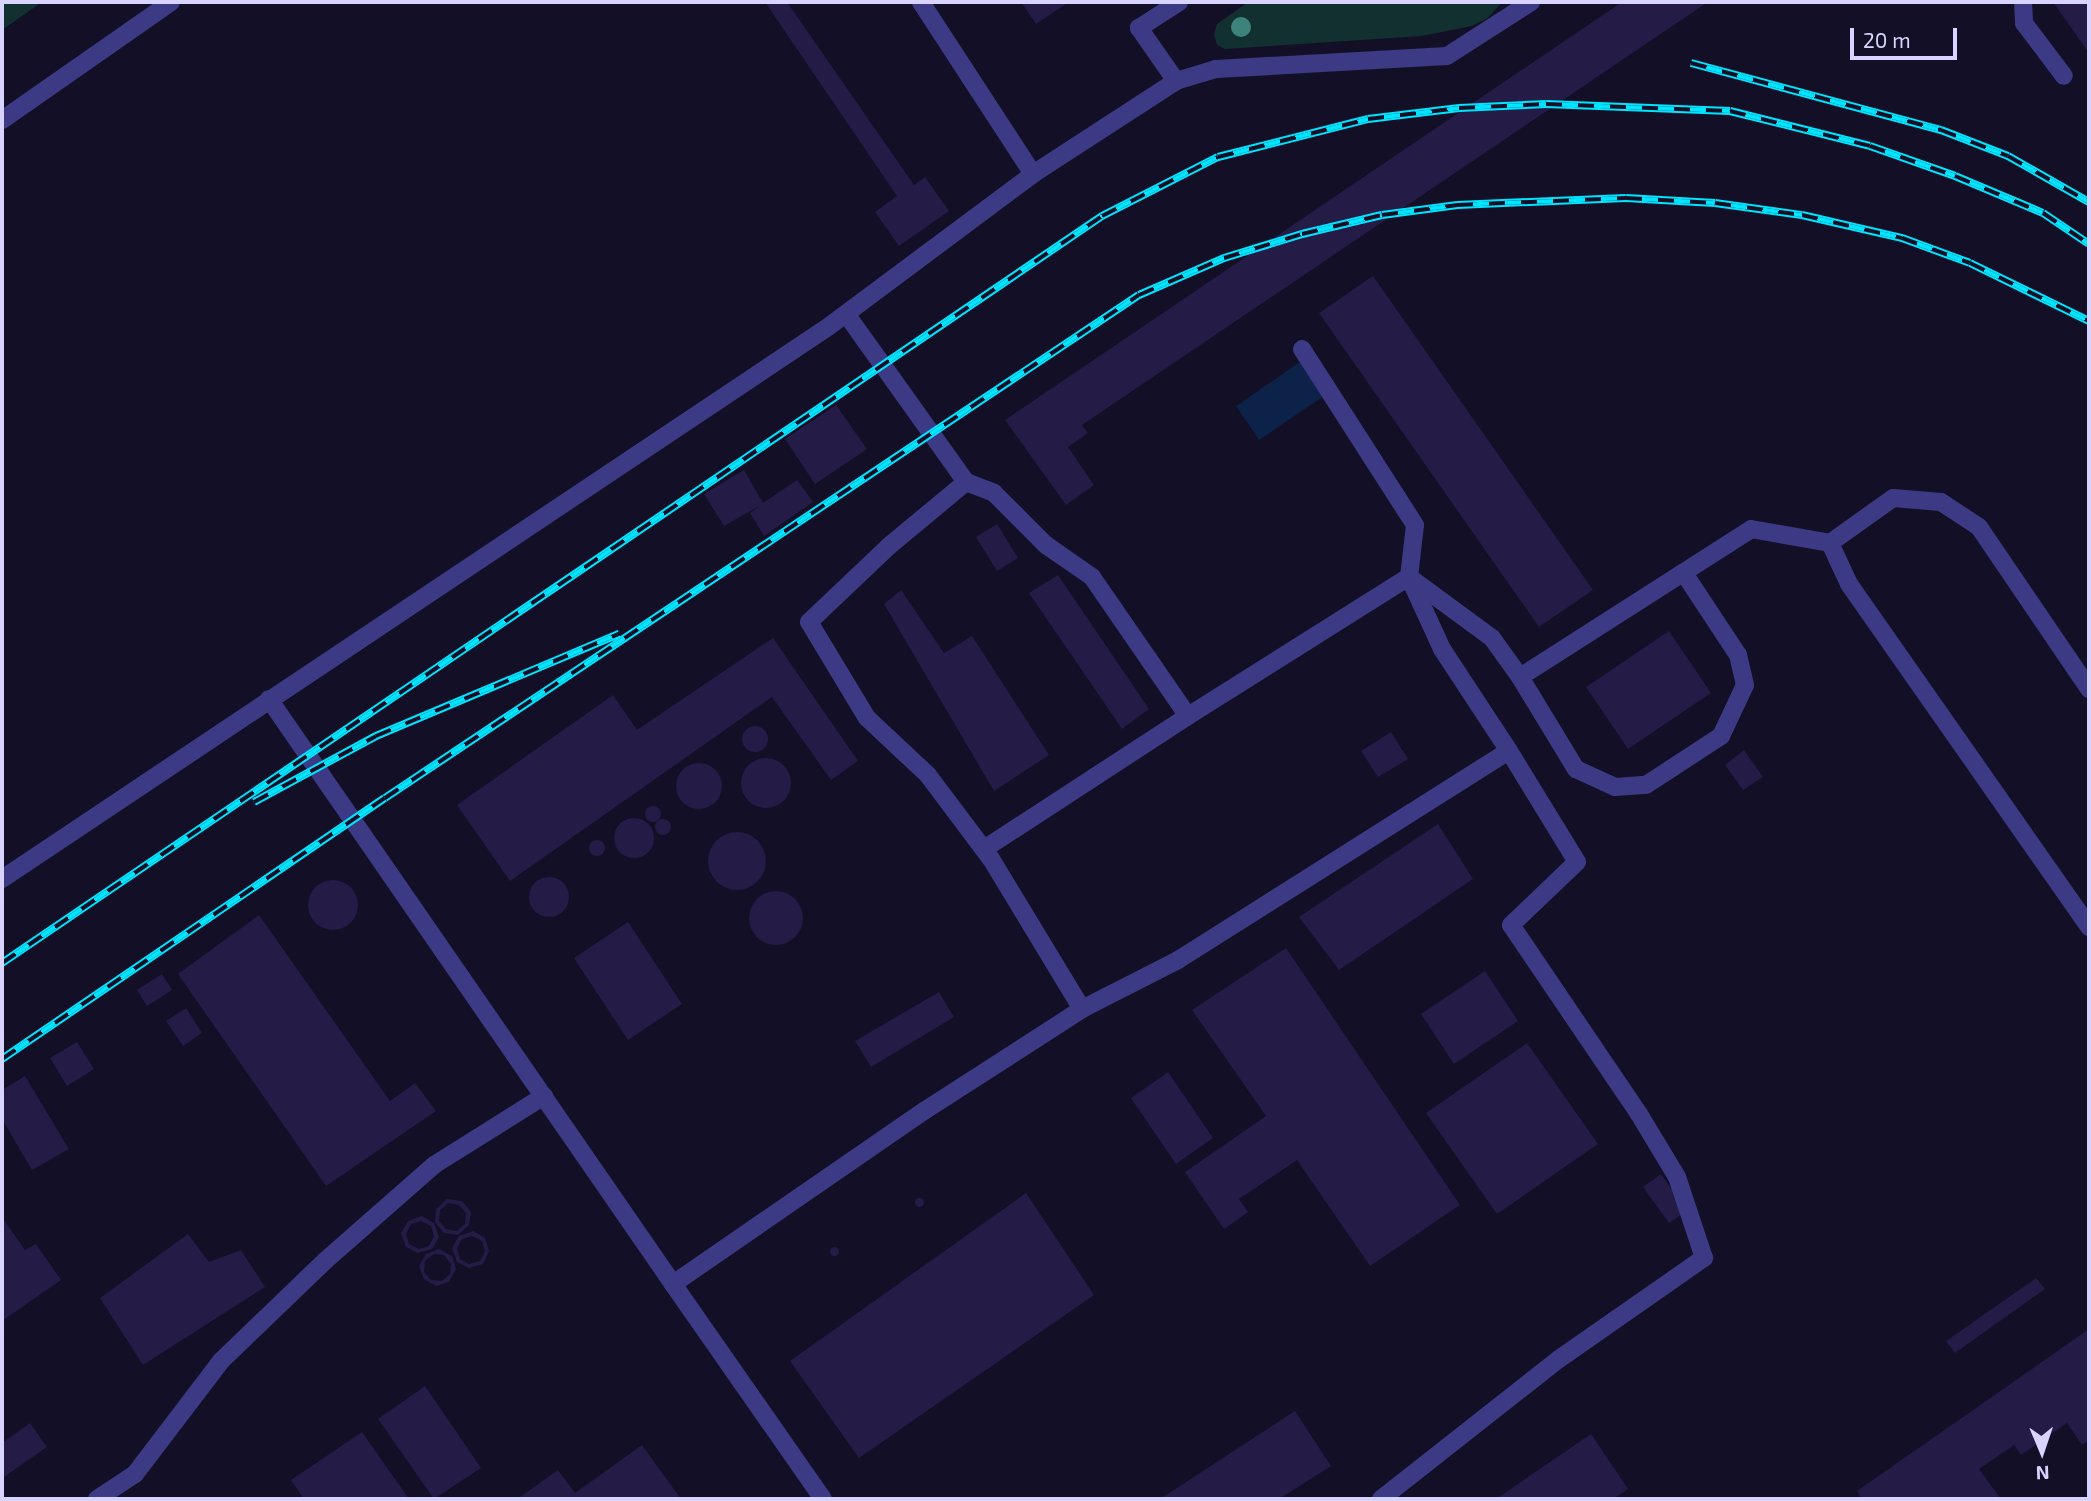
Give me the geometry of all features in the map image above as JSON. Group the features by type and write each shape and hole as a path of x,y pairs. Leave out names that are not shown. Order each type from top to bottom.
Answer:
{"lane":[{"path":"2,120 171,2"},
{"path":"921,2 1033,174"},
{"path":"1176,81 1139,28 1180,2"},
{"path":"2,879 846,314 1033,174 1176,81 1216,69 1447,56 1531,2"},
{"path":"2023,2 2024,23 2064,76"},
{"path":"846,314 966,482 994,492 1046,545 1092,577 1188,716"},
{"path":"1302,349 1415,525 1409,577 1442,649 1577,862 1511,925 1639,1114 1677,1177 1704,1258 1559,1359 1381,1499"},
{"path":"966,482 889,546 809,622 867,718 928,775 984,849 1082,1009"},
{"path":"1520,677 1751,529 1830,542 1893,498 1941,502 1979,527 2089,689"},
{"path":"1830,542 1849,584 2089,927"},
{"path":"1409,577 1492,638 1520,677 1576,769 1615,787 1646,785 1721,736 1745,685 1738,655 1684,573"},
{"path":"984,849 1409,577"},
{"path":"269,699 823,1499"},
{"path":"673,1284 924,1111 1082,1009 1178,960 1509,751"},
{"path":"97,1499 135,1474 222,1361 326,1260 434,1165 544,1096"}],"green space":[{"path":"2,2 42,2 2,30"},
{"path":"1248,2 1502,2 1488,18 1472,26 1422,36 1225,49 1217,45 1214,34 1217,24"}],"water":[{"path":"1300,362 1324,396 1259,440 1236,406"}],"building":[{"path":"765,2 787,2 914,185 925,177 949,211 899,246 875,212 897,196"},
{"path":"1021,2 1069,2 1036,24"},
{"path":"1622,2 1708,2 1082,425 1088,433 1068,447 1094,485 1066,505 1005,420"},
{"path":"2053,2 2089,2 2089,53"},
{"path":"1373,276 1593,590 1539,627 1319,313"},
{"path":"836,405 867,449 815,484 785,439"},
{"path":"744,470 763,503 797,480 813,502 764,536 750,513 761,505 724,526 704,494"},
{"path":"997,524 1018,558 997,571 976,537"},
{"path":"1058,575 1149,709 1122,729 1029,593"},
{"path":"901,590 944,653 972,636 1049,755 994,791 884,604"},
{"path":"1669,631 1711,693 1628,749 1586,687"},
{"path":"773,638 858,761 831,780 772,697 510,881 457,805 613,695 637,730"},
{"path":"755,726 764,730 768,739 764,748 755,752 746,748 742,739 746,730"},
{"path":"1391,732 1408,759 1378,777 1361,751"},
{"path":"1744,750 1763,777 1743,790 1725,765"},
{"path":"766,758 783,766 791,783 783,800 766,808 749,800 741,783 749,766"},
{"path":"699,763 715,770 722,786 715,802 699,809 683,802 676,786 683,770"},
{"path":"653,806 659,808 659,820 653,822 647,820 645,814 647,808"},
{"path":"634,818 648,824 654,838 648,852 634,858 620,852 614,838 620,824"},
{"path":"663,819 669,821 669,833 663,835 657,833 655,827 657,821"},
{"path":"1438,824 1473,879 1339,970 1299,917"},
{"path":"737,832 748,834 761,845 766,861 764,872 753,885 737,890 726,888 713,877 708,861 710,850 721,837"},
{"path":"597,840 603,842 603,854 597,856 591,854 589,848 591,842"},
{"path":"549,877 563,883 569,897 563,911 549,917 535,911 529,897 535,883"},
{"path":"333,880 351,887 358,905 351,923 333,930 315,923 308,905 315,887"},
{"path":"776,891 795,899 803,918 795,937 776,945 757,937 749,918 757,899"},
{"path":"259,915 390,1101 415,1083 436,1111 326,1186 178,974"},
{"path":"628,922 682,1004 628,1040 574,958"},
{"path":"1286,948 1460,1205 1370,1266 1297,1160 1239,1199 1248,1212 1224,1229 1185,1172 1266,1116 1192,1010"},
{"path":"1485,971 1518,1021 1454,1064 1421,1014"},
{"path":"162,974 172,990 147,1006 137,990"},
{"path":"939,992 954,1017 871,1067 855,1041"},
{"path":"186,1008 202,1033 183,1046 166,1021"},
{"path":"77,1042 94,1069 67,1086 50,1058"},
{"path":"1527,1043 1598,1144 1497,1214 1426,1113"},
{"path":"1168,1072 1213,1138 1176,1164 1131,1098"},
{"path":"25,1076 69,1149 32,1170 2,1119 2,1090"},
{"path":"1661,1174 1687,1211 1669,1223 1643,1187"},
{"path":"1026,1193 1094,1295 859,1458 790,1361"},
{"path":"919,1197 924,1202 919,1207 914,1202"},
{"path":"447,1199 462,1201 471,1212 469,1225 458,1235 444,1233 435,1222 436,1209","holes":["449,1203 459,1205 466,1213 465,1224 457,1231 446,1229 439,1221 440,1210"]},
{"path":"422,1216 434,1223 439,1237 432,1249 418,1253 406,1247 401,1233 408,1221","holes":["421,1221 431,1226 434,1236 429,1246 419,1249 409,1244 406,1234 411,1224"]},
{"path":"2,1217 25,1250 36,1244 61,1280 2,1321"},
{"path":"473,1231 485,1238 489,1251 483,1264 469,1268 457,1262 452,1248 459,1236","holes":["472,1236 482,1241 485,1251 480,1261 469,1264 460,1259 457,1248 462,1239"]},
{"path":"188,1234 209,1262 241,1250 265,1287 143,1365 100,1298"},
{"path":"834,1246 839,1251 834,1256 829,1251"},
{"path":"439,1249 452,1256 456,1269 449,1282 436,1286 424,1279 419,1266 426,1254","holes":["434,1254 444,1255 451,1264 450,1274 442,1281 431,1280 424,1272 425,1261"]},
{"path":"2036,1278 2045,1289 1955,1353 1946,1341"},
{"path":"2089,1329 2089,1440 2082,1445 2067,1423 2021,1455 2014,1445 1979,1469 2001,1499 1862,1499 1857,1491"},
{"path":"425,1386 481,1468 434,1499 378,1419"},
{"path":"1295,1411 1331,1466 1279,1499 1160,1499"},
{"path":"30,1423 47,1447 4,1477 2,1443"},
{"path":"362,1432 409,1499 304,1499 291,1480"},
{"path":"1591,1434 1628,1489 1613,1499 1496,1499"},
{"path":"642,1445 681,1499 517,1499 558,1470 575,1493"}],"railway":[{"path":"1691,63 1941,130 2008,156 2089,202"},
{"path":"2,963 1102,216 1218,157 1368,119 1459,108 1546,104 1730,111 1870,146 1955,176 2043,213 2089,244"},
{"path":"2,1059 385,798 1139,295 1224,258 1302,234 1382,215 1457,205 1626,198 1715,203 1802,215 1902,238 1970,263 2089,321"},
{"path":"254,802 376,736 619,634"}]}
